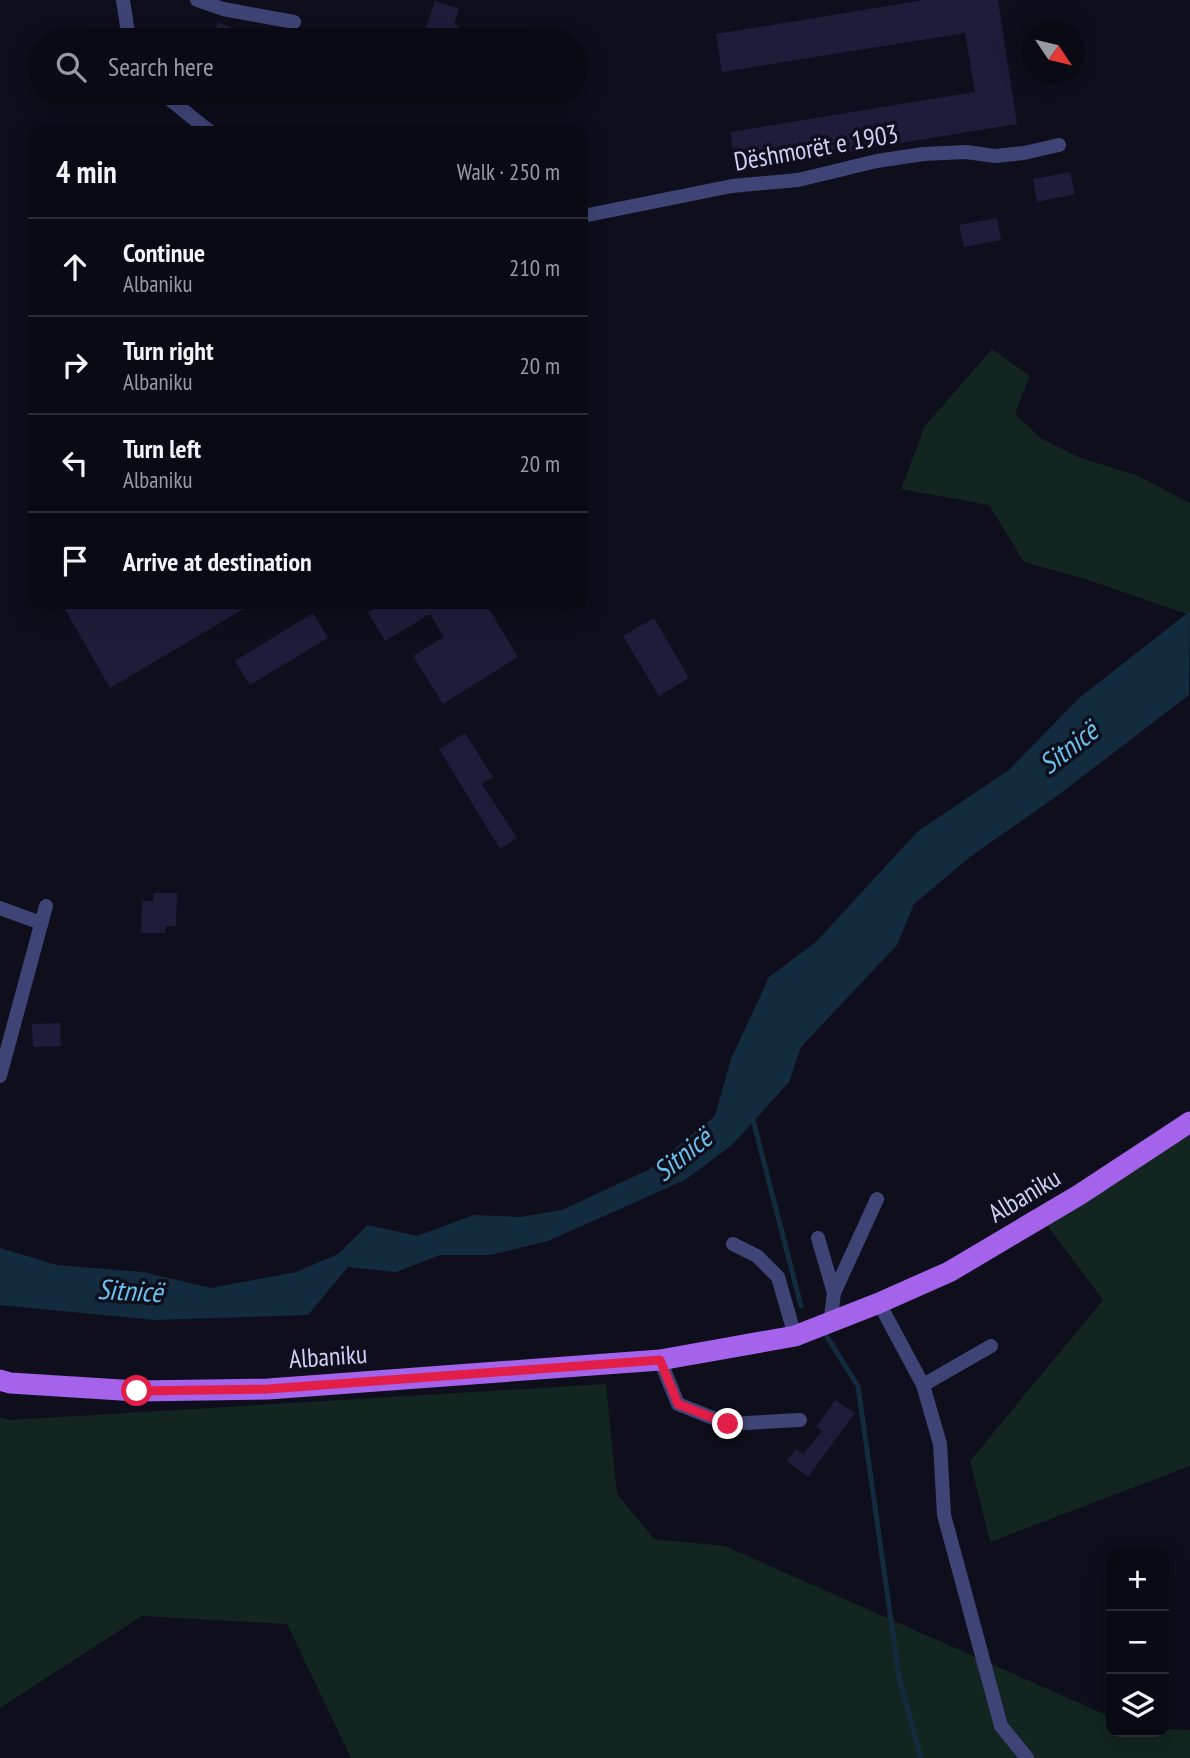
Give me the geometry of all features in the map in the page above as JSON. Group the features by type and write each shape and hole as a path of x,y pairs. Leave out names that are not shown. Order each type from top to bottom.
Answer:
{"main road":[{"name":"Albaniku","path":"0,1380 10,1383 137,1391 268,1389 660,1360 794,1336 830,1324 949,1272 1079,1195 1190,1122"}],"street":[{"path":"123,0 127,28"},
{"path":"197,0 223,9 294,22"},
{"path":"177,105 203,126"},
{"name":"Dëshmorët e 1903","path":"588,215 732,186 798,180 923,154 966,152 995,156 1059,145"},
{"path":"0,1076 46,906"},
{"path":"0,908 41,923"},
{"path":"830,1324 834,1293 877,1199"},
{"path":"818,1238 834,1293"},
{"path":"733,1244 757,1256 778,1277 794,1336"},
{"path":"879,1303 923,1385 940,1444 944,1515 1001,1726 1027,1758"},
{"path":"923,1385 991,1346"},
{"path":"660,1360 678,1404 728,1424 800,1420"}],"green space":[{"path":"992,349 1030,376 1015,414 1042,439 1078,457 1136,475 1190,503 1190,611 1187,614 1088,580 1024,562 989,505 901,489 925,426"},
{"path":"1190,1135 1190,1466 990,1542 970,1461 1103,1300 1046,1224"},
{"path":"606,1384 617,1494 654,1539 725,1546 1106,1715 1106,1737 1169,1737 1169,1729 1190,1730 1190,1758 351,1758 287,1624 142,1616 0,1708 0,1417 10,1420"}],"water":[{"name":"Sitnicë","path":"1190,611 1189,695 1057,796 970,857 914,904 897,945 801,1047 789,1082 732,1145 685,1180 548,1241 490,1255 440,1255 396,1272 348,1267 308,1315 154,1320 0,1305 0,1248 57,1265 143,1272 211,1288 296,1272 338,1254 368,1225 417,1236 474,1215 521,1217 562,1210 648,1170 715,1116 731,1059 769,977 816,942 918,831 1009,770 1079,698"}],"building":[{"path":"924,0 998,0 1017,124 736,170 730,132 975,92 965,33 722,72 716,34"},
{"path":"435,1 459,9 454,24 458,28 426,28"},
{"path":"218,22 233,28 216,28"},
{"path":"1070,172 1075,194 1037,202 1033,179"},
{"path":"997,218 1001,240 964,247 959,225"},
{"path":"65,609 244,609 110,688"},
{"path":"373,609 489,609 518,657 443,704 413,656 444,637 430,614 385,641 368,612"},
{"path":"313,613 328,638 250,685 235,661"},
{"path":"654,618 689,678 659,696 623,636"},
{"path":"465,733 493,777 482,784 517,838 500,849 439,749"},
{"path":"154,893 177,893 176,926 166,926 165,933 141,933 142,901 154,901"},
{"path":"60,1023 61,1046 33,1047 32,1024"},
{"path":"835,1400 855,1413 808,1477 787,1461 796,1449 803,1454 822,1431 816,1427"}],"waterway":[{"path":"752,1116 801,1306"},
{"path":"824,1332 858,1386 899,1677 921,1758"}],"route":[{"path":"137,1391 268,1389 660,1360 678,1404 728,1424"}]}
